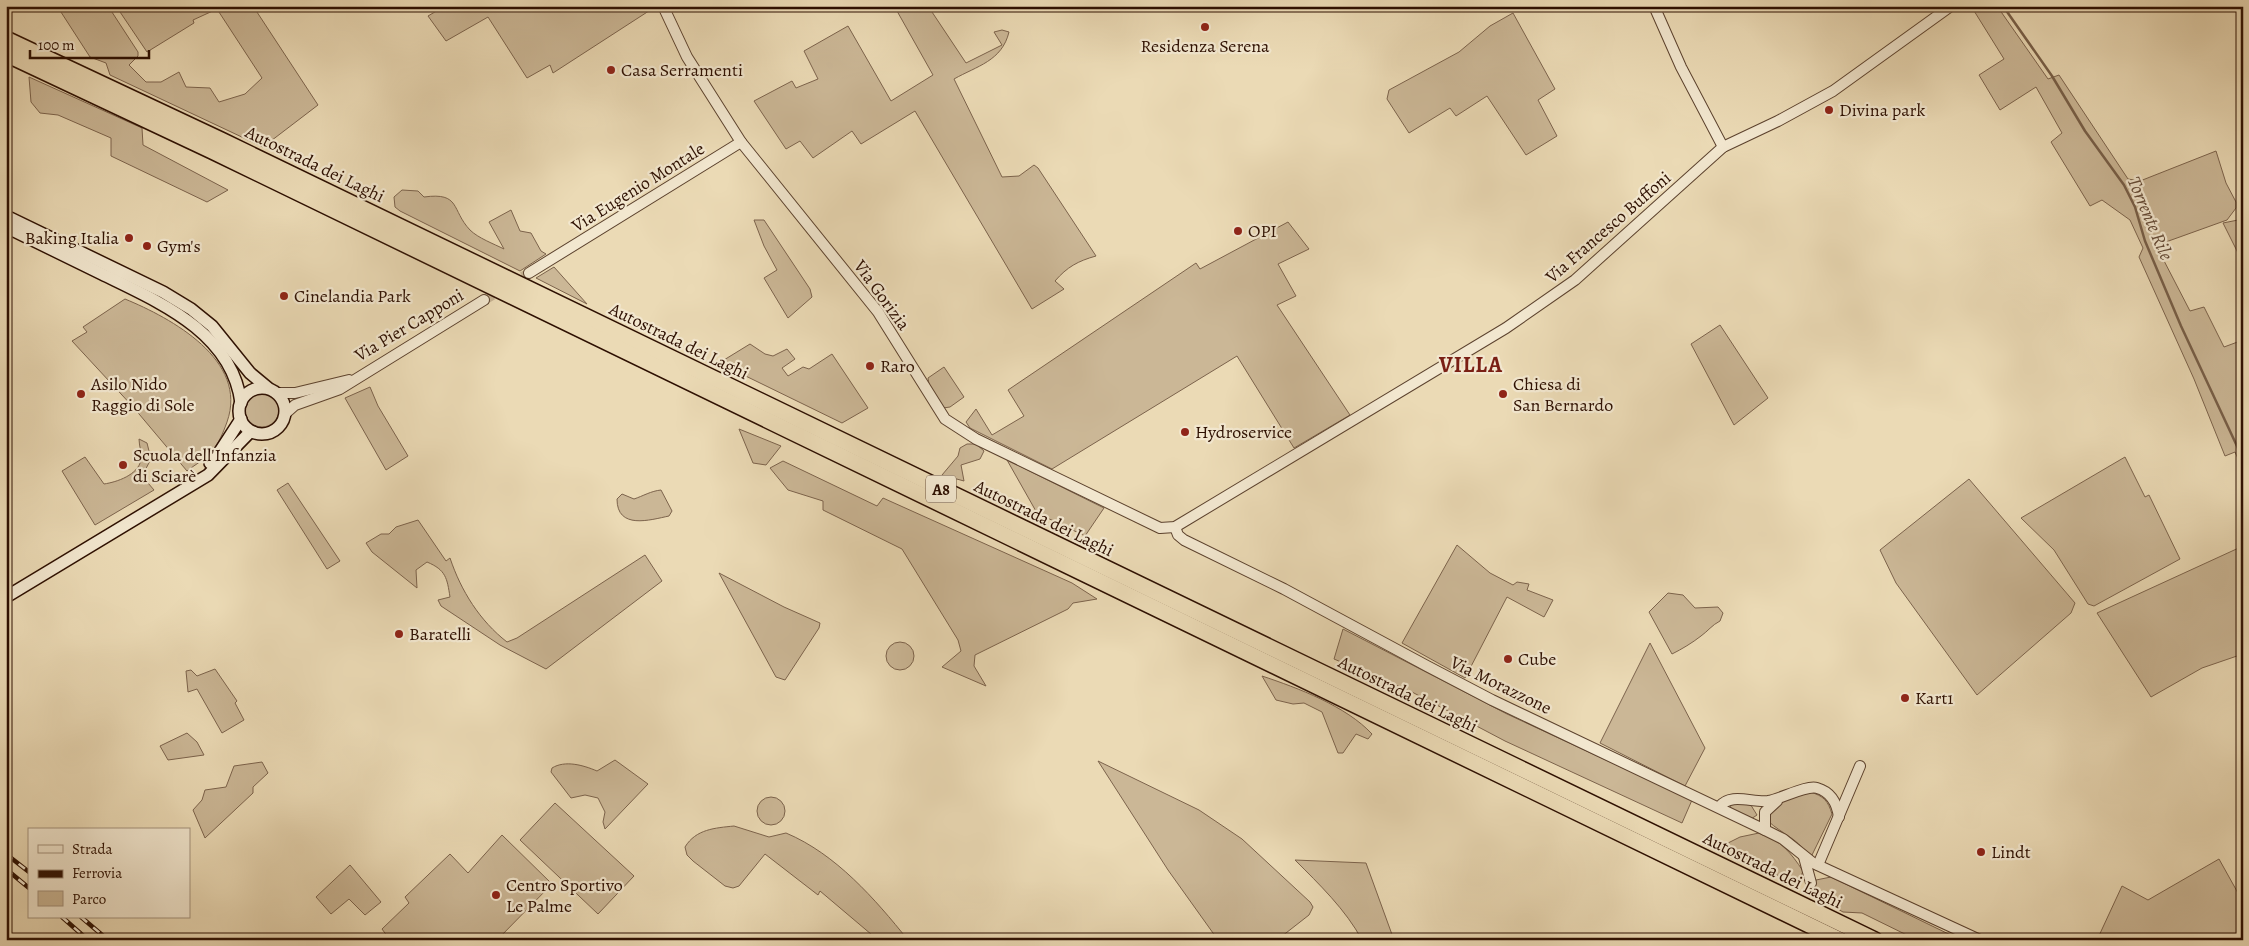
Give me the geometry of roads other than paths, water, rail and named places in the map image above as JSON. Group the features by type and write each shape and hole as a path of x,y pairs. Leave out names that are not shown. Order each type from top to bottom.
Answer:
{"highway":[{"name":"Autostrada dei Laghi","path":"6,39 248,153 1875,940"},
{"name":"Autostrada dei Laghi","path":"6,54 212,151 1840,940"}],"main road":[{"path":"6,216 163,292 191,309 212,326 250,373 283,400 286,413 284,420 275,430 263,434 253,432 246,427 241,419 239,411 241,403 236,378 231,368 215,346 186,318 137,291 6,227"},
{"path":"241,403 252,390 273,391"},
{"path":"6,589 202,470 217,456 241,419"},
{"path":"6,597 208,475 248,433 253,432"}],"street":[{"name":"Via Gorizia","path":"663,6 687,57 741,142 878,312 945,419 976,439 1160,528 1175,527"},
{"path":"1654,6 1681,66 1723,147"},
{"name":"Via Francesco Buffoni","path":"1175,527 1506,328 1562,289 1614,247 1723,147 1778,121 1832,91 1951,6"},
{"name":"Via Eugenio Montale","path":"529,273 741,142"},
{"name":"Via Pier Capponi","path":"286,413 295,406 340,389 484,300"},
{"name":"Via Pier Capponi","path":"273,391 294,393 353,380"},
{"name":"Via Morazzone","path":"1175,527 1178,535 1184,540 1284,589 1426,666 1765,830 1792,846 1804,857 1818,865 1847,876 1980,940"},
{"path":"1818,865 1860,766"},
{"path":"1719,807 1730,800 1759,801 1779,799 1812,787 1824,791 1834,799 1839,817"},
{"path":"1765,830 1765,812 1779,799"},
{"path":"1826,848 1834,867 1847,876"},
{"path":"1804,857 1811,883"}],"waterway":[{"name":"Torrente Rile","path":"2003,6 2052,76 2085,131 2124,185 2135,207 2145,241 2181,326 2243,459"}],"tunnel":[{"path":"484,300 529,273"}],"railway":[{"path":"6,854 28,871"},
{"path":"6,869 28,887"},
{"path":"63,918 88,940"},
{"path":"82,918 108,940"}],"place":[{"name":"Residenza Serena","path":"1205,27"},
{"name":"Casa Serramenti","path":"611,70"},
{"name":"Divina park","path":"1829,110"},
{"name":"OPI","path":"1238,231"},
{"name":"Baking Italia","path":"129,238"},
{"name":"Gym's","path":"147,246"},
{"name":"Cinelandia Park","path":"284,296"},
{"name":"Raro","path":"870,366"},
{"name":"Asilo Nido Raggio di Sole","path":"81,394"},
{"name":"Chiesa di San Bernardo","path":"1503,394"},
{"name":"Hydroservice","path":"1185,432"},
{"name":"Scuola dell'Infanzia di Sciarè","path":"123,465"},
{"name":"Baratelli","path":"399,634"},
{"name":"Cube","path":"1508,659"},
{"name":"Kart1","path":"1905,698"},
{"name":"Lindt","path":"1981,852"},
{"name":"Centro Sportivo Le Palme","path":"496,895"}],"district":[{"name":"VILLA","path":"1471,364"}]}
